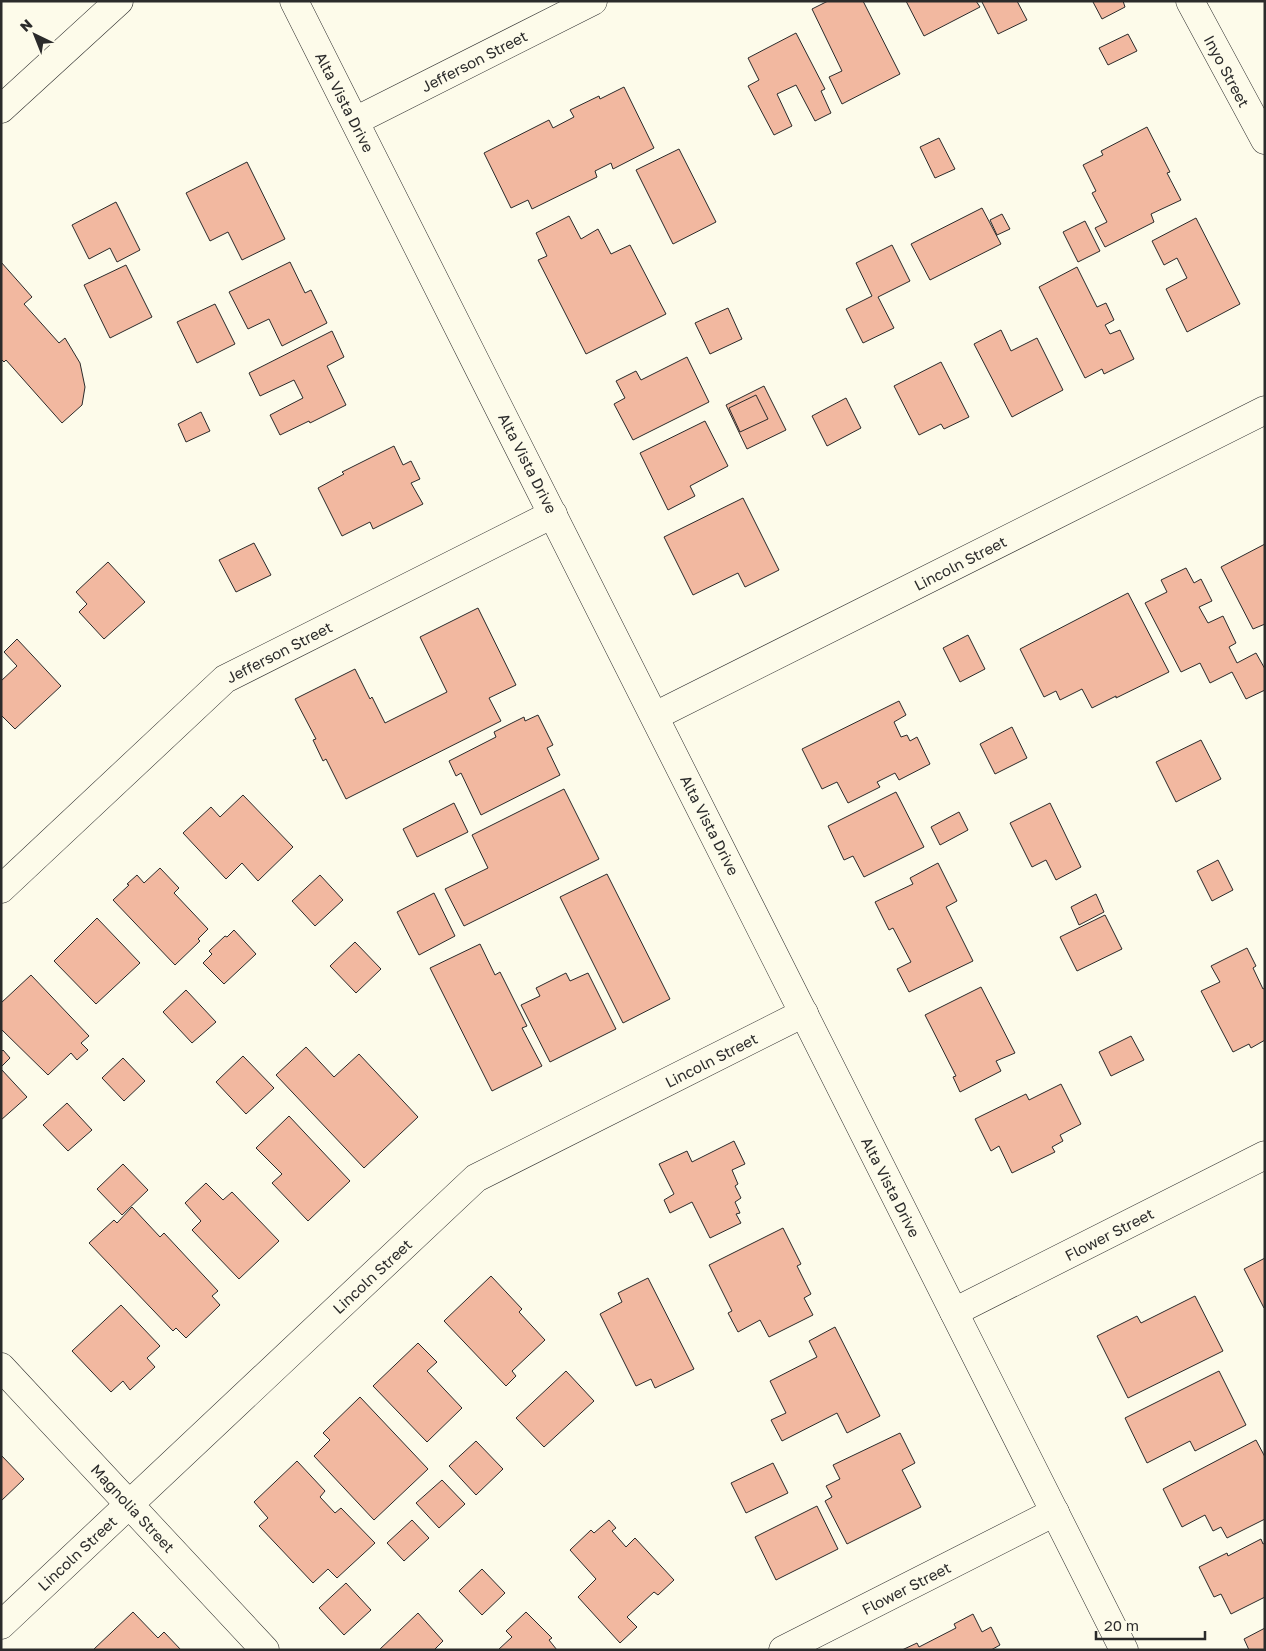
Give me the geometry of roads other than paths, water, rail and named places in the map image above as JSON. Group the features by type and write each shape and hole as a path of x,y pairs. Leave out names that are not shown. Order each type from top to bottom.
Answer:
{"street":[{"path":"1,109 119,1"},
{"name":"Alta Vista Drive","path":"294,1 1124,1650"},
{"name":"Jefferson Street","path":"356,121 593,1"},
{"name":"Inyo Street","path":"1190,1 1265,140"},
{"name":"Lincoln Street","path":"655,716 1265,410"},
{"name":"Jefferson Street","path":"1,889 225,679 553,514"},
{"name":"Lincoln Street","path":"1,1624 476,1178 804,1013"},
{"name":"Flower Street","path":"954,1312 1265,1156"},
{"name":"Magnolia Street","path":"1,1367 265,1650"},
{"name":"Flower Street","path":"783,1650 1055,1512"}]}
